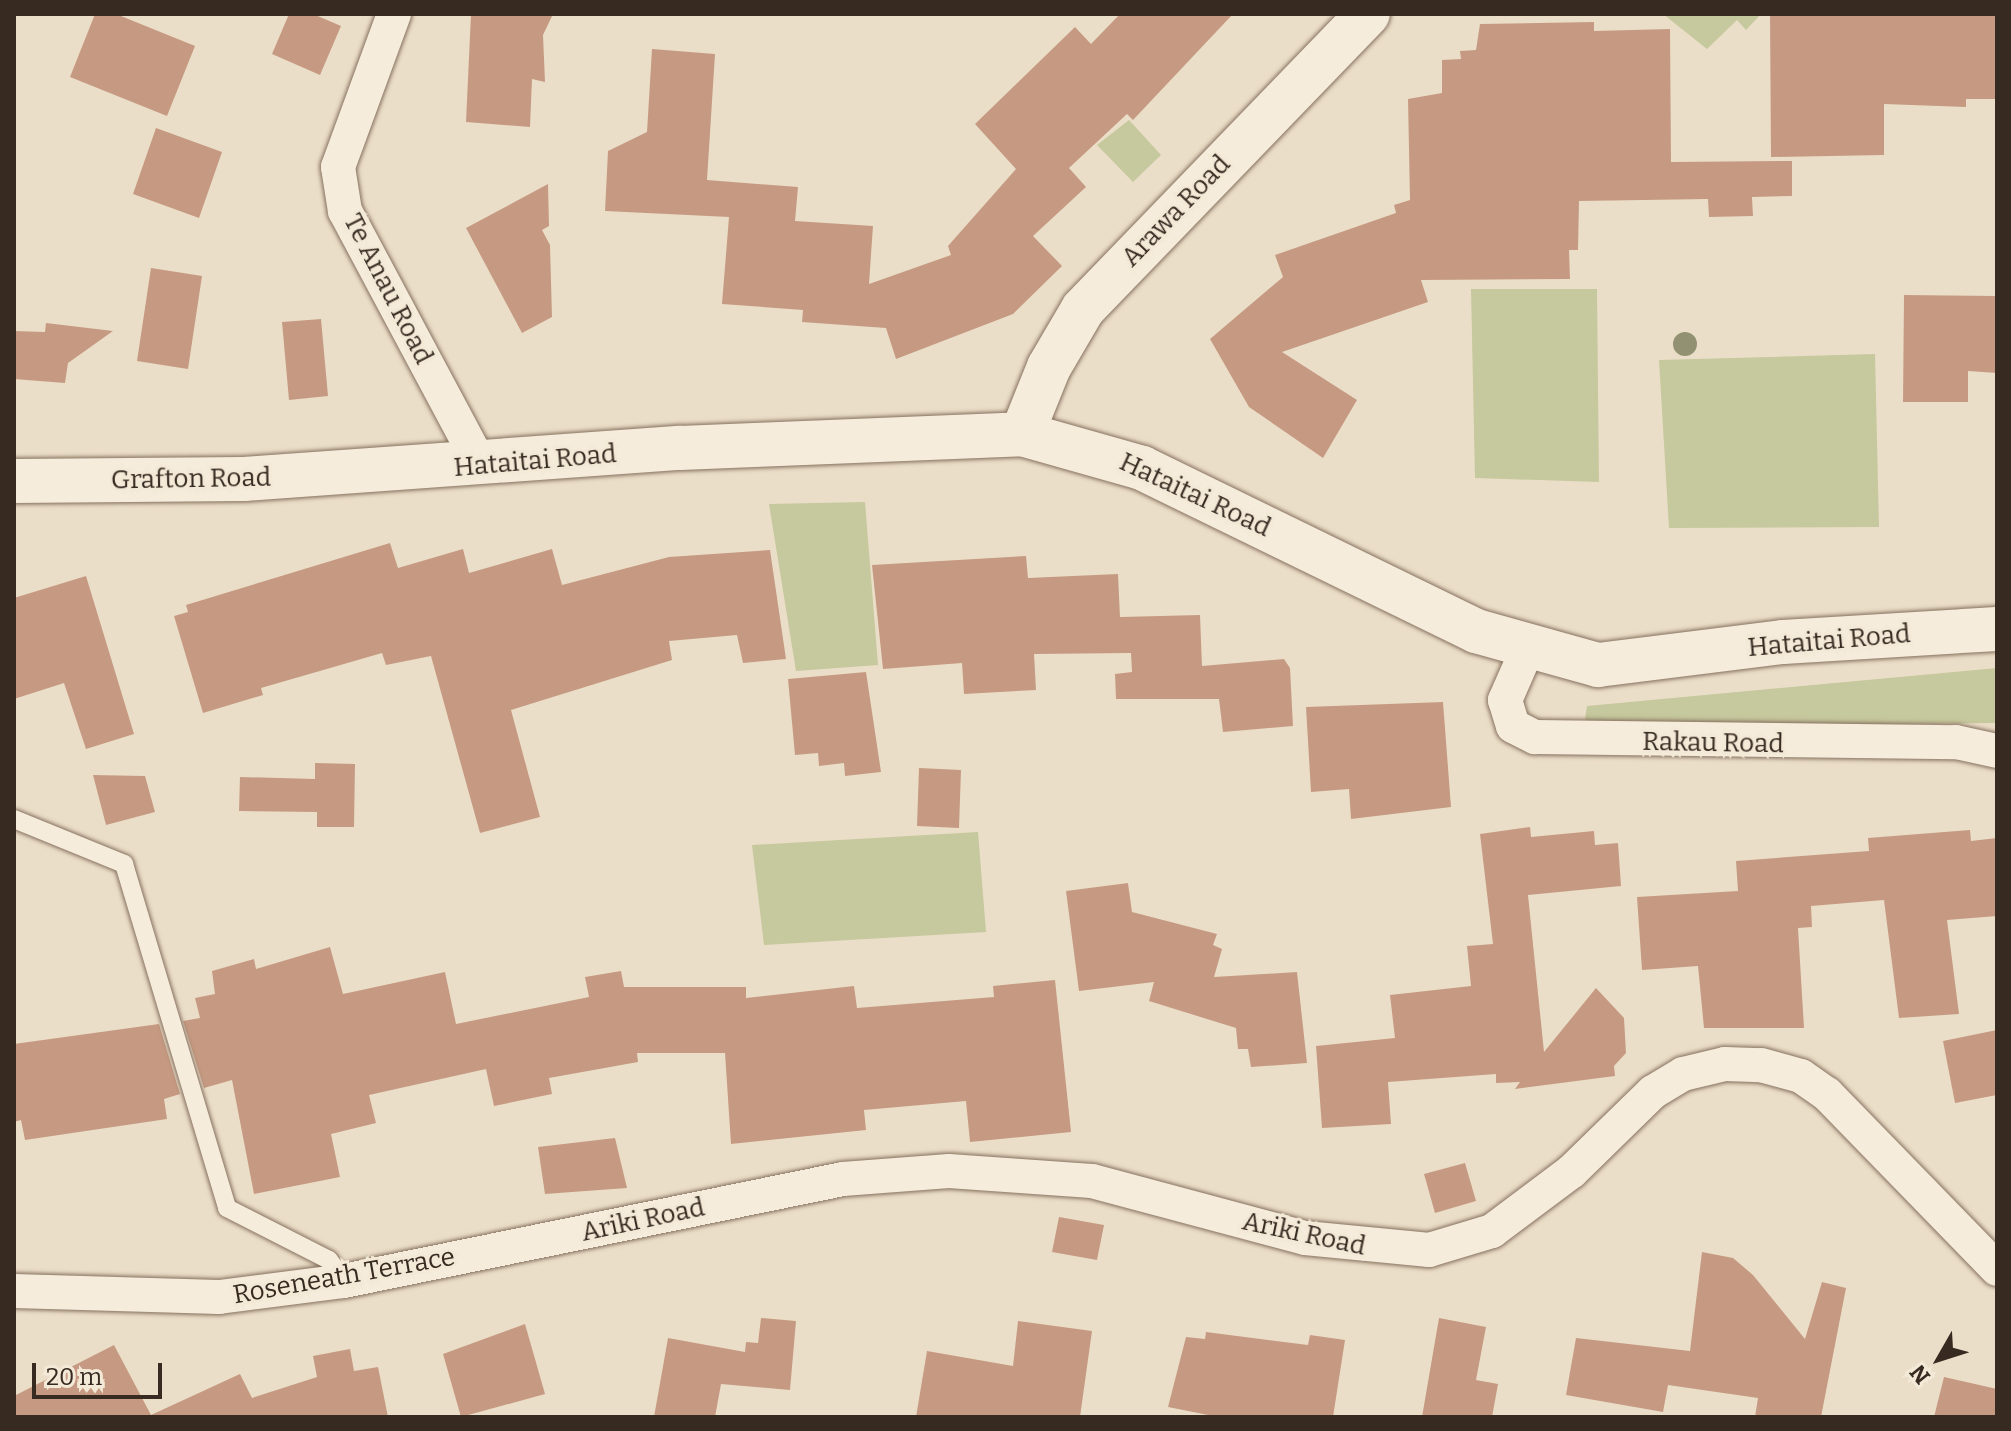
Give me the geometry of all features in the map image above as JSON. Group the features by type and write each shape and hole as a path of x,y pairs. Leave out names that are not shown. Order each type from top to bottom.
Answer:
{"street":[{"name":"Te Anau Road","path":"394,14 338,167 345,211 481,466"},
{"name":"Arawa Road","path":"1022,434 1049,367 1083,309 1368,14"},
{"name":"Hataitai Road","path":"368,473 680,448 1022,434 1142,468 1476,631 1527,650 1598,665 1783,642 1997,629"},
{"name":"Grafton Road","path":"14,481 368,473"},
{"name":"Rakau Road","path":"1527,650 1505,700 1513,726 1535,737 1956,742 1997,751"},
{"name":"Ariki Road","path":"481,1251 843,1179 949,1171 1092,1181 1305,1238 1429,1250 1492,1231 1535,1203 1616,1123 1683,1074 1737,1064 1801,1076 1827,1094 1997,1269"},
{"name":"Roseneath Terrace","path":"14,1291 219,1297 344,1281 481,1251"}],"lane":[{"path":"14,819 124,864 227,1208 329,1260 344,1281"}],"green space":[{"path":"1663,14 1761,14 1746,30 1737,20 1707,49"},
{"path":"1129,120 1161,155 1133,182 1097,145"},
{"path":"1471,289 1597,289 1599,482 1475,478"},
{"path":"1875,354 1879,527 1669,528 1659,360"},
{"path":"865,502 878,665 796,671 769,504"},
{"path":"1997,668 1997,723 1599,727 1585,719 1587,706"},
{"path":"978,832 986,932 764,945 752,845"}],"building":[{"path":"95,14 116,14 195,46 167,116 70,77"},
{"path":"289,14 313,14 341,26 320,75 272,54"},
{"path":"471,14 553,14 543,35 545,82 532,79 530,127 466,122"},
{"path":"1120,14 1233,14 1133,120 1127,114 1069,168 1086,187 1033,236 1062,266 1013,314 896,359 886,328 802,322 803,310 722,304 729,217 605,211 608,151 647,132 652,49 715,54 707,180 798,187 795,221 873,226 869,284 951,255 948,246 1016,169 975,124 1075,27 1091,44"},
{"path":"1770,14 1997,14 1997,99 1966,99 1966,107 1884,104 1884,155 1771,157"},
{"path":"1594,22 1594,31 1670,29 1671,162 1792,161 1792,196 1752,197 1753,216 1709,217 1708,199 1579,201 1578,250 1569,250 1570,279 1421,280 1428,302 1282,352 1357,400 1323,458 1249,407 1210,339 1283,277 1275,255 1396,213 1394,205 1410,200 1408,99 1442,93 1442,60 1461,59 1460,51 1476,50 1480,24"},
{"path":"156,128 222,152 199,218 133,194"},
{"path":"548,184 549,226 542,230 550,245 552,317 522,333 466,228"},
{"path":"151,268 202,276 188,369 137,361"},
{"path":"1904,295 1997,296 1997,373 1968,371 1968,402 1903,402"},
{"path":"321,319 328,396 289,400 282,322"},
{"path":"46,323 113,331 68,363 65,383 14,379 14,331 45,332"},
{"path":"390,543 398,568 463,549 469,573 552,549 562,585 669,557 770,550 786,659 743,663 737,635 669,641 672,660 511,710 540,817 480,833 431,656 386,665 382,653 261,688 263,695 203,713 174,616 188,612 186,605"},
{"path":"1026,556 1028,578 1118,574 1120,617 1200,615 1202,666 1284,659 1290,668 1293,726 1223,732 1219,699 1116,699 1115,674 1132,672 1131,653 1034,654 1036,690 964,694 962,663 883,669 872,565"},
{"path":"86,576 134,734 86,749 64,683 14,699 14,598"},
{"path":"866,672 881,772 845,776 844,763 819,766 818,753 795,755 788,679"},
{"path":"1443,702 1451,807 1351,819 1349,789 1311,792 1306,707"},
{"path":"315,763 355,764 354,827 317,827 317,812 239,811 240,777 315,779"},
{"path":"919,768 961,770 959,828 917,826"},
{"path":"93,775 145,776 155,812 106,825"},
{"path":"1530,827 1531,837 1594,831 1595,845 1618,843 1621,886 1528,895 1544,1052 1596,988 1624,1018 1626,1053 1614,1066 1615,1076 1515,1089 1520,1082 1496,1083 1496,1074 1388,1082 1391,1124 1322,1128 1316,1046 1395,1038 1390,995 1471,986 1467,946 1493,944 1480,834"},
{"path":"1970,830 1971,841 1997,838 1997,916 1947,920 1959,1014 1899,1018 1884,900 1811,906 1812,927 1798,928 1804,1028 1704,1028 1698,966 1642,970 1637,897 1738,891 1736,861 1869,851 1868,838"},
{"path":"1128,883 1132,912 1217,934 1213,945 1222,949 1214,977 1297,972 1307,1063 1251,1067 1248,1049 1238,1049 1236,1028 1149,1001 1154,982 1079,991 1066,891"},
{"path":"330,947 343,994 445,972 456,1024 589,997 585,977 621,971 624,987 746,987 746,998 854,986 857,1008 994,997 993,986 1055,980 1071,1132 970,1142 966,1101 864,1110 866,1130 731,1144 725,1053 637,1053 638,1062 549,1078 552,1094 494,1106 486,1069 369,1095 376,1123 331,1134 340,1177 254,1194 232,1080 204,1088 183,1021 200,1018 195,998 215,994 212,971 254,959 256,969"},
{"path":"159,1024 180,1094 164,1099 167,1119 25,1140 21,1120 14,1122 14,1044"},
{"path":"1997,1030 1997,1095 1955,1103 1943,1041"},
{"path":"615,1138 627,1188 545,1194 538,1147"},
{"path":"1465,1163 1476,1201 1435,1213 1424,1174"},
{"path":"1059,1217 1104,1225 1097,1260 1052,1252"},
{"path":"1702,1252 1733,1258 1753,1275 1805,1339 1822,1282 1846,1288 1821,1417 1755,1417 1758,1398 1668,1385 1663,1412 1566,1395 1576,1338 1690,1351"},
{"path":"761,1318 796,1321 790,1390 721,1384 715,1417 654,1417 668,1338 745,1352 746,1342 758,1343"},
{"path":"1439,1318 1486,1327 1476,1380 1498,1384 1492,1417 1422,1417"},
{"path":"1018,1321 1092,1331 1080,1417 916,1417 927,1351 1013,1366"},
{"path":"525,1324 545,1394 461,1417 443,1354"},
{"path":"1206,1332 1308,1345 1310,1335 1345,1340 1333,1417 1218,1417 1168,1407 1186,1337 1205,1339"},
{"path":"114,1345 151,1415 240,1374 252,1398 317,1377 313,1356 350,1349 354,1371 378,1367 388,1417 14,1417 14,1396"},
{"path":"1944,1377 1997,1389 1997,1417 1934,1417"}]}
